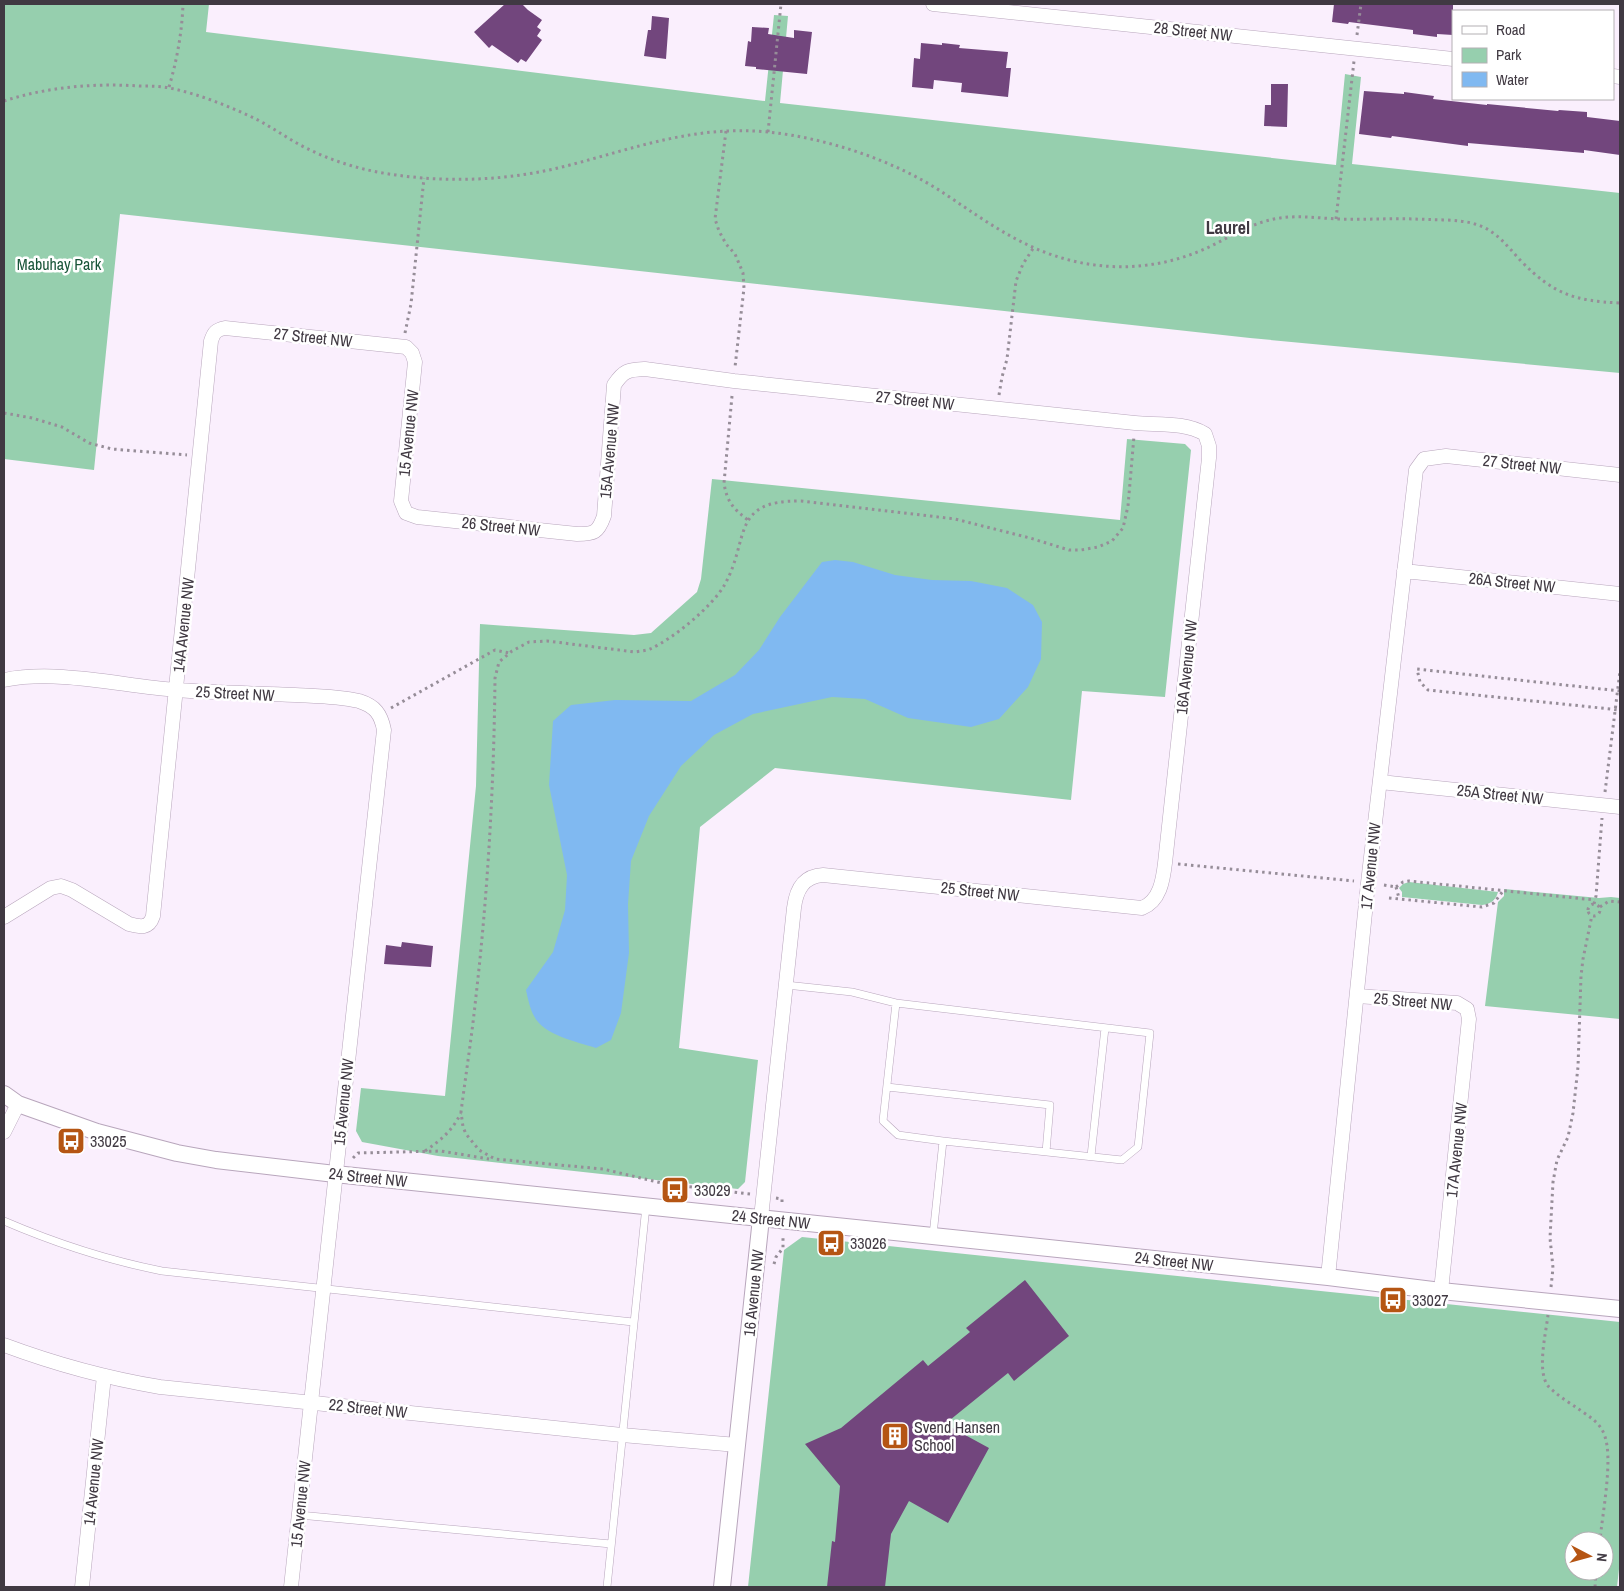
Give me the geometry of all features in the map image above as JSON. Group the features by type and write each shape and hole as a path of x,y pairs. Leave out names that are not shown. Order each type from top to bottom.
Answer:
{"street":[{"name":"28 Street NW","path":"933,4 974,6 1452,59"},
{"name":"27 Street NW","path":"213,333 225,328 407,349"},
{"name":"14A Avenue NW","path":"4,917 51,888 61,886 72,890 129,924 139,927 151,923 213,333"},
{"name":"15 Avenue NW","path":"406,513 401,501 415,372 415,362 407,349"},
{"name":"27 Street NW","path":"623,372 645,369 734,381 1135,423 1184,426 1205,434"},
{"name":"15A Avenue NW","path":"597,531 604,516 614,385 623,372"},
{"name":"16A Avenue NW","path":"1154,898 1162,882 1165,863 1209,458 1205,434"},
{"name":"27 Street NW","path":"1424,459 1446,456 1620,475"},
{"name":"17 Avenue NW","path":"1328,1277 1368,883 1404,570 1416,470 1424,459"},
{"name":"26 Street NW","path":"406,513 417,517 577,534 589,534 597,531"},
{"name":"26A Street NW","path":"1404,570 1620,594"},
{"name":"25 Street NW","path":"4,680 45,676 176,690 330,697 359,701 377,711"},
{"name":"15 Avenue NW","path":"290,1587 384,730 377,711"},
{"name":"25A Street NW","path":"1380,782 1620,807"},
{"name":"25 Street NW","path":"804,882 810,877 823,875 1142,908 1149,905 1154,898"},
{"name":"16 Avenue NW","path":"722,1587 795,897 804,882"},
{"name":"25 Street NW","path":"1357,996 1457,1003 1467,1009"},
{"name":"17A Avenue NW","path":"1442,1291 1469,1019 1467,1009"},
{"path":"4,1094 18,1104 4,1132"},
{"name":"24 Street NW","path":"18,1104 97,1132 177,1153 216,1160 1620,1309"},
{"name":"22 Street NW","path":"4,1345 31,1355 104,1376 160,1387 622,1435 737,1445"},
{"name":"14 Avenue NW","path":"82,1587 104,1376"}],"lane":[{"path":"786,985 852,992 896,1003 1150,1033 1138,1148 1122,1160 898,1135 884,1121 896,1003"},
{"path":"1091,1156 1105,1028"},
{"path":"887,1087 1050,1105 1046,1152"},
{"path":"933,1235 943,1141"},
{"path":"607,1587 646,1205"},
{"path":"4,1221 59,1243 129,1264 188,1274 634,1322"},
{"path":"299,1515 612,1544"}],"path":[{"path":"169,87 177,59 183,4"},
{"path":"768,132 781,4"},
{"path":"1336,219 1361,4"},
{"path":"4,101 46,90 74,86 130,85 169,87 234,109 258,120 303,146 342,163 374,172 424,178 470,179 518,175 566,166 678,136 726,131 768,132 792,135 839,146 893,166 944,193 996,228 1051,255 1086,264 1126,267 1148,265 1189,255 1255,224 1287,216 1336,219 1417,219 1475,224 1498,235 1541,280 1555,290 1574,298 1620,303"},
{"path":"726,131 715,218 719,231 726,244 735,254 743,273 744,288 735,367"},
{"path":"407,349 424,178"},
{"path":"998,408 1000,386 1007,359 1016,280 1023,264 1034,247"},
{"path":"732,396 724,483 726,496 734,508 749,521"},
{"path":"4,413 32,418 62,427 90,443 112,449 200,456"},
{"path":"495,1160 478,1150 469,1138 463,1127 461,1112 476,995 492,796 495,678 499,662 510,653 530,642 547,641 635,652 648,650 667,640 710,604 725,586 734,566 743,530 749,521 759,510 770,504 782,501 802,501 955,519 1030,538 1068,550 1098,547 1112,542 1123,528 1128,506 1135,423"},
{"path":"377,711 495,650 510,653"},
{"path":"1618,710 1428,690 1420,682 1417,670 1619,691"},
{"path":"1605,793 1618,710 1620,671"},
{"path":"1551,1291 1553,1268 1550,1238 1553,1182 1557,1160 1568,1137 1574,1113 1578,1067 1581,976 1592,915 1588,909 1594,902 1602,816"},
{"path":"1165,863 1362,882"},
{"path":"1384,885 1396,887 1406,881 1594,902 1600,907"},
{"path":"1396,887 1399,898"},
{"path":"1389,898 1482,907 1494,903 1504,891"},
{"path":"1592,915 1598,914 1600,907 1609,901 1620,902"},
{"path":"425,1151 447,1135 461,1112"},
{"path":"336,1174 358,1153 425,1151 455,1153 495,1160 603,1169 666,1184 742,1192 763,1197"},
{"path":"1547,1325 1543,1367 1546,1382 1563,1398 1598,1424 1606,1440 1608,1457 1601,1531"}],"green space":[{"name":"Mabuhay Park","path":"4,4 209,4 206,32 765,101 774,15 788,16 780,103 1336,165 1345,74 1361,77 1352,164 1620,193 1620,373 1250,338 120,214 94,470 4,459"},
{"path":"1127,439 1185,444 1191,450 1165,697 1082,691 1071,800 775,768 700,827 679,1048 758,1060 745,1182 738,1189 438,1156 362,1142 356,1131 361,1088 445,1096 476,786 480,624 634,635 651,633 697,592 701,579 712,479 1120,520"},
{"path":"1409,882 1498,892 1493,901 1482,905 1402,897 1402,892 1399,888"},
{"path":"1504,889 1599,898 1620,898 1620,1019 1485,1006 1498,902 1504,896"},
{"path":"802,1237 1620,1322 1620,1560 1617,1587 748,1587 784,1250"}],"water":[{"path":"835,560 853,562 895,575 932,580 971,581 1007,588 1033,605 1042,622 1041,659 1028,687 999,719 971,727 908,718 865,699 832,697 753,714 714,735 681,766 649,816 631,861 628,904 629,953 621,1013 611,1040 596,1048 553,1033 539,1023 529,1004 526,990 553,952 565,910 567,875 549,785 553,721 571,705 615,700 691,701 735,675 759,650 780,617 822,562"}],"building":[{"path":"505,4 522,4 542,20 537,27 541,30 537,36 542,40 526,62 521,59 518,63 492,45 489,48 474,32"},
{"path":"1334,4 1453,4 1452,35 1437,34 1437,37 1413,34 1413,30 1349,22 1348,24 1332,22"},
{"path":"652,16 669,18 666,59 644,56 648,30 651,30"},
{"path":"752,27 769,28 768,34 794,38 794,30 812,32 807,74 756,69 756,67 745,66 748,41 751,42"},
{"path":"921,43 942,45 942,43 960,45 959,48 1008,52 1006,68 1011,68 1008,97 961,92 962,83 934,80 933,89 912,87 914,58 920,59"},
{"path":"1271,84 1288,84 1287,127 1264,126 1265,105 1271,105"},
{"path":"1364,91 1404,94 1404,92 1434,96 1433,99 1487,105 1587,112 1587,117 1620,121 1620,155 1584,150 1584,153 1468,143 1468,146 1392,136 1391,138 1359,134"},
{"path":"402,942 433,946 431,967 384,964 386,945 401,947"},
{"name":"Svend Hansen School","path":"1025,1280 1069,1336 1014,1381 1008,1373 945,1424 989,1448 948,1523 909,1501 891,1534 885,1587 827,1587 832,1541 835,1542 840,1486 805,1444 841,1428 923,1360 928,1366 970,1332 966,1328"}],"place":[{"name":"33025","path":"71,1141"},
{"name":"33029","path":"675,1190"},
{"name":"33026","path":"831,1243"},
{"name":"33027","path":"1393,1300"},
{"name":"Svend Hansen School","path":"895,1436"}],"district":[{"name":"Laurel","path":"1228,227"}]}
